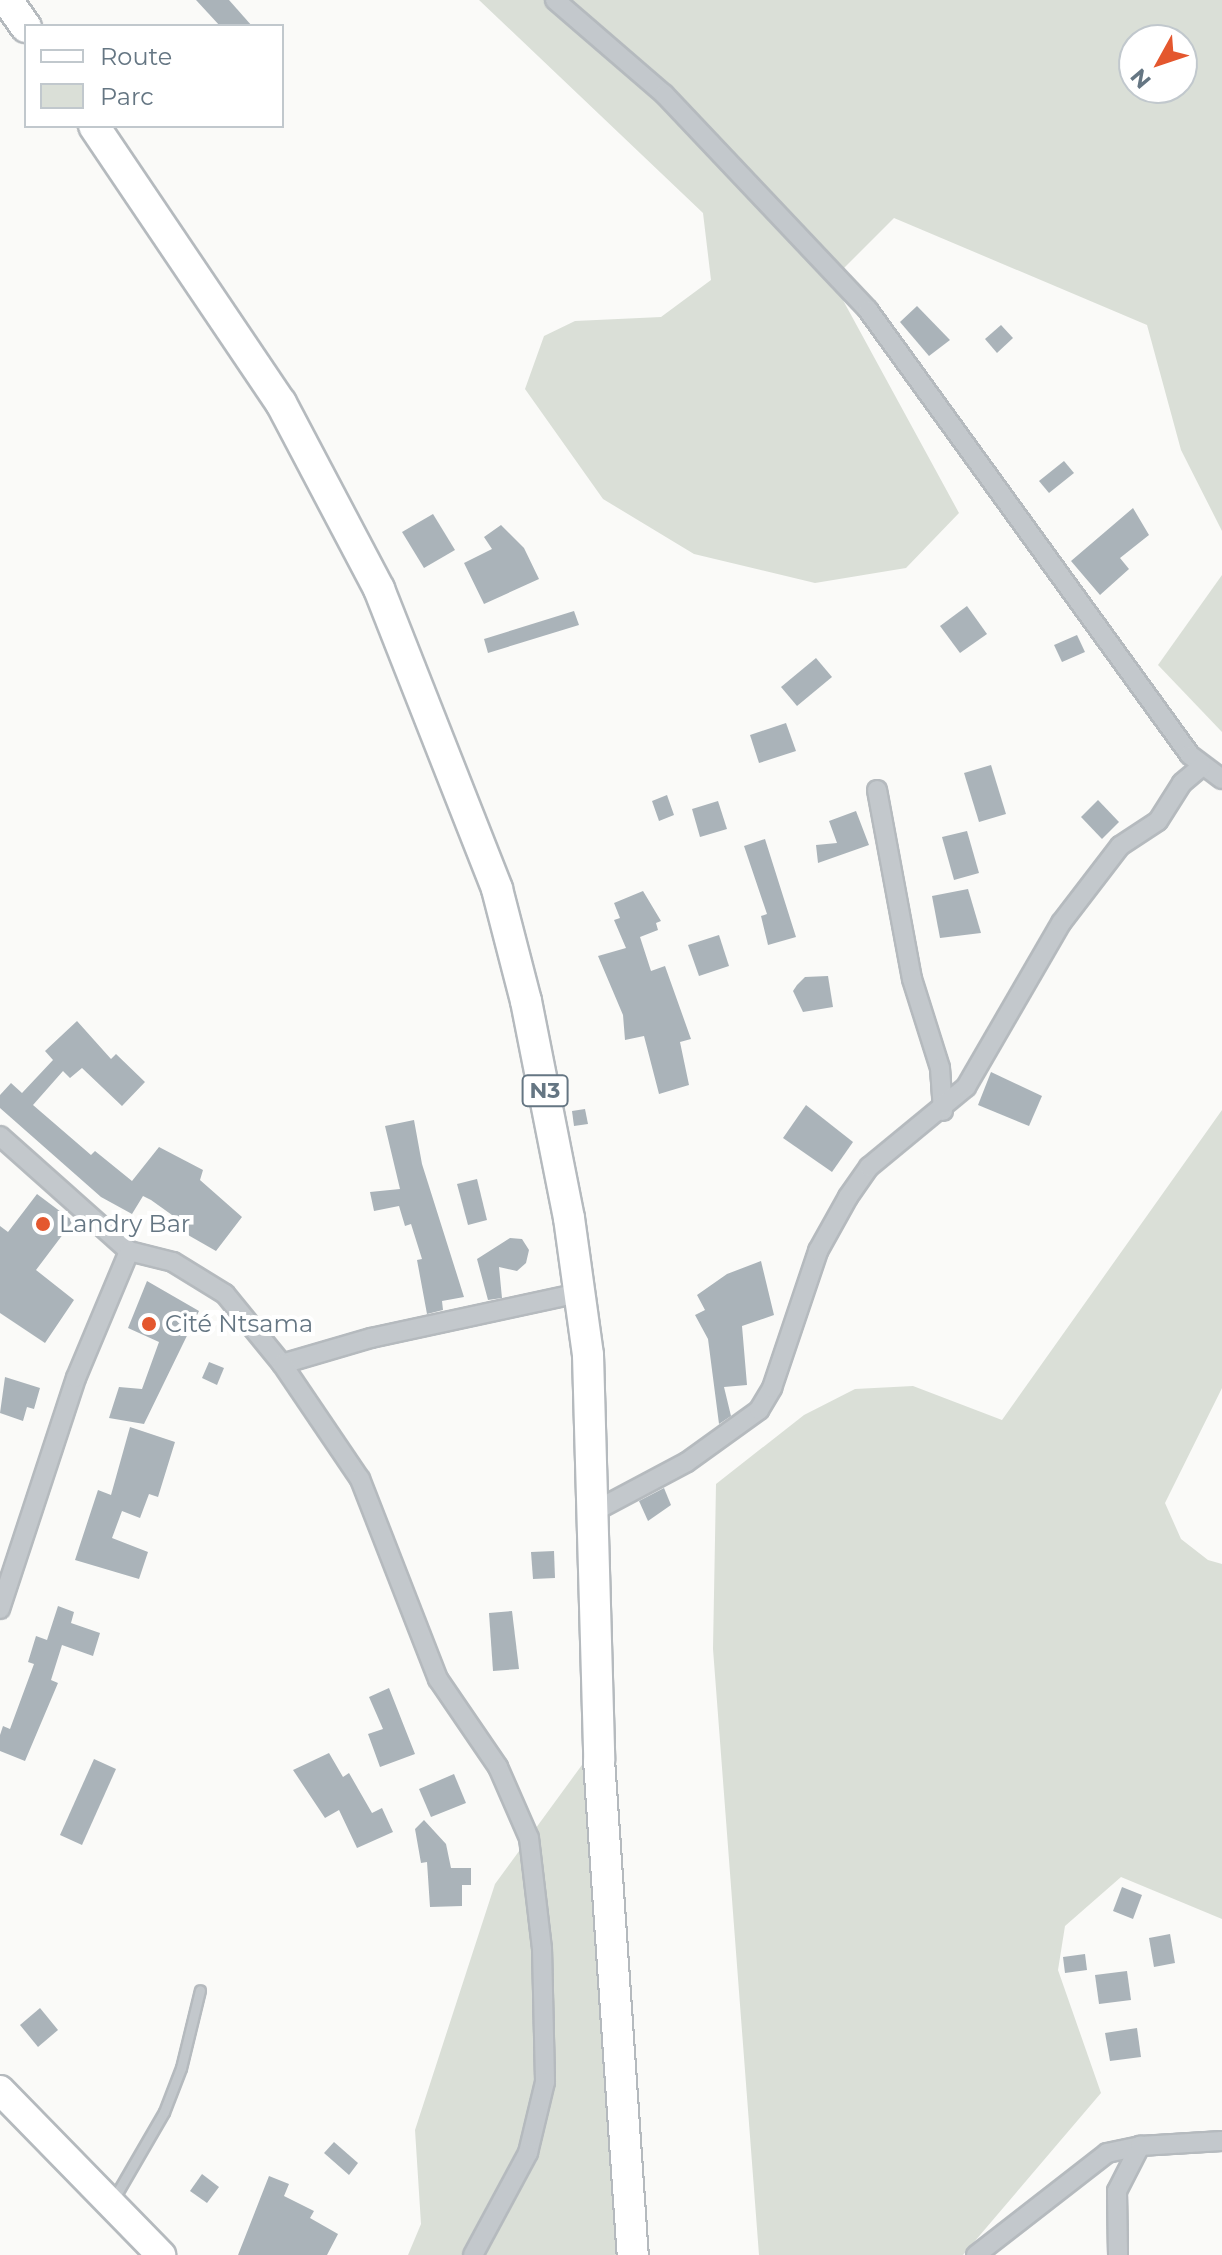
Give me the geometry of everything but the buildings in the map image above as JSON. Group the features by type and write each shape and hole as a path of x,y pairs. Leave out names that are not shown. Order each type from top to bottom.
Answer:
{"highway":[{"path":"7,0 24,24"},
{"name":"N3","path":"95,128 281,403 347,523 410,660 500,903 549,1109 588,1355 599,1760 633,2255"},
{"name":"N3","path":"627,2161 650,2255"}],"main road":[{"path":"0,2090 113,2201 161,2255"}],"street":[{"path":"555,0 664,94 868,310 1201,767 1222,779"},
{"path":"593,1512 687,1462 759,1410 772,1388 818,1251 848,1197 869,1167 943,1111 966,1087 1061,923 1120,846 1158,821 1182,783 1201,767"},
{"path":"877,790 912,979 940,1068 943,1111"},
{"path":"0,1136 129,1251 173,1262 225,1294 282,1364 360,1479 438,1679 498,1767 529,1838 542,1948 545,2082 528,2153 473,2255"},
{"path":"0,1609 76,1378 129,1251"},
{"path":"282,1364 402,1331 580,1293"},
{"path":"976,2255 1107,2153 1140,2146 1222,2141"},
{"path":"1118,2255 1117,2191 1140,2146"}],"lane":[{"path":"113,2201 164,2112 181,2068 200,1990"}],"green space":[{"path":"479,0 1222,0 1222,531 1181,450 1147,325 894,218 832,280 959,513 906,568 815,583 694,554 603,499 525,389 544,336 575,321 661,317 711,280 703,213"},
{"path":"1222,575 1222,732 1158,665"},
{"path":"1222,1110 1222,1388 1165,1503 1181,1539 1208,1560 1222,1564 1222,1919 1121,1877 1065,1926 1058,1970 1101,2093 963,2255 759,2255 713,1649 716,1484 804,1415 855,1389 913,1386 1002,1420"},
{"path":"598,1743 642,2255 408,2255 421,2224 415,2130 495,1884"}],"place":[{"name":"Landry Bar","path":"43,1224"},
{"name":"Cité Ntsama","path":"149,1324"}]}
